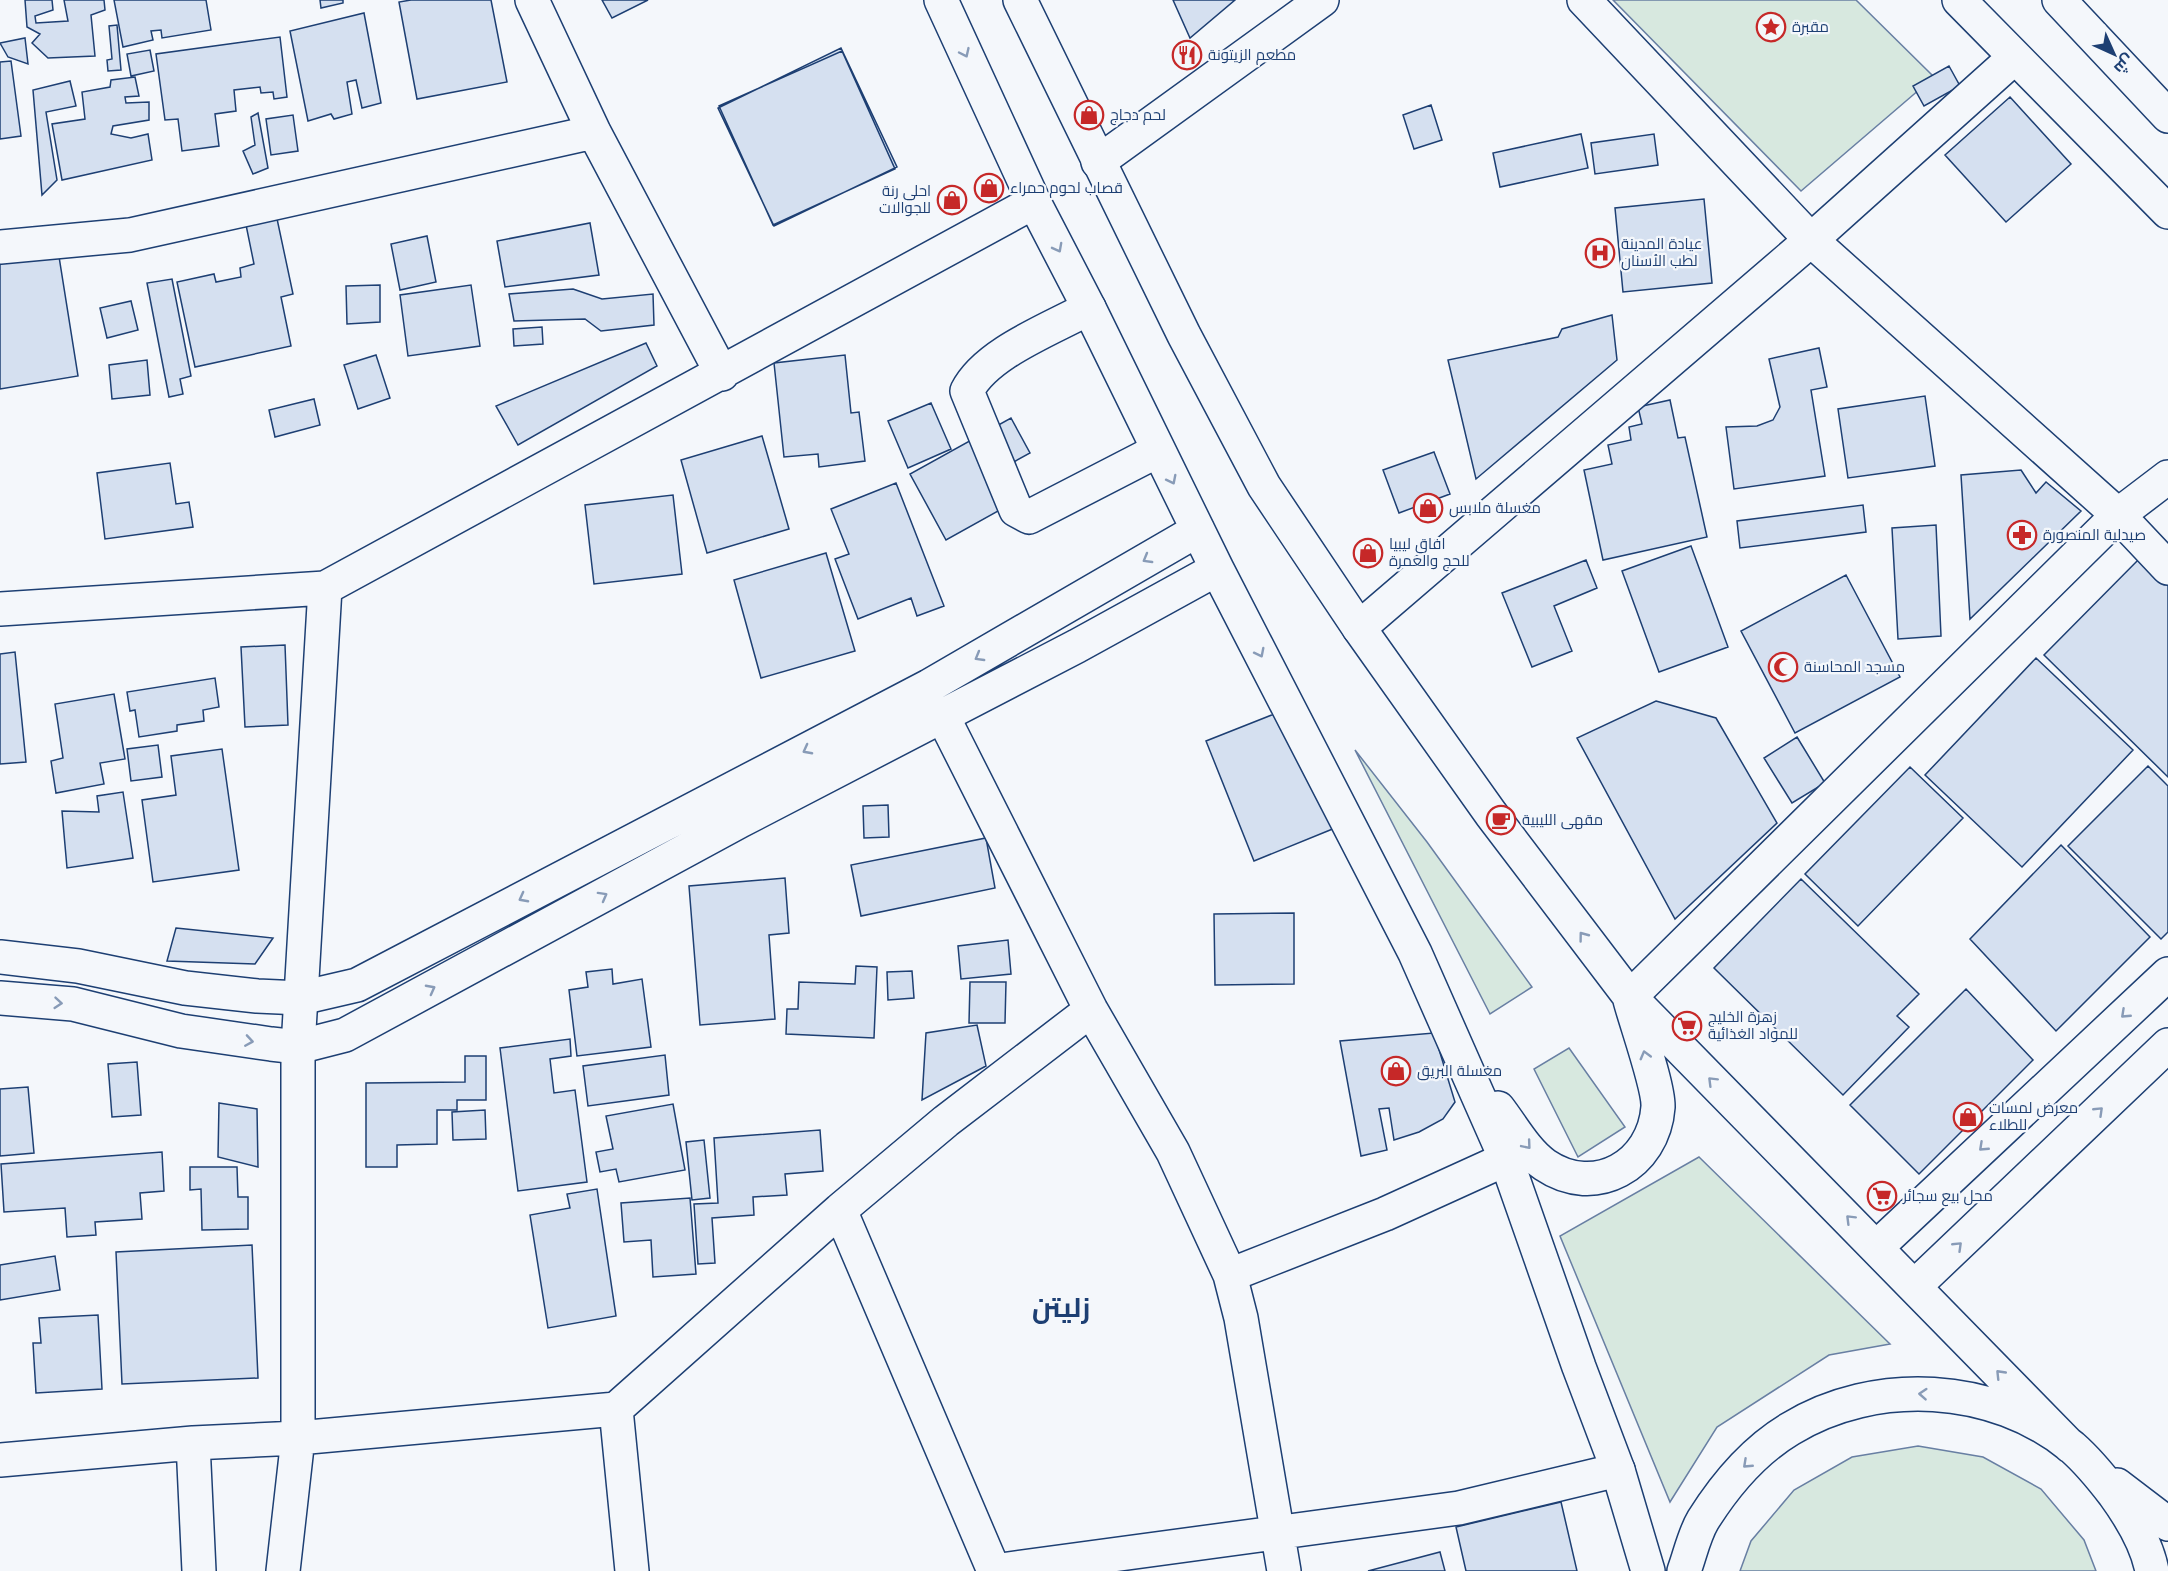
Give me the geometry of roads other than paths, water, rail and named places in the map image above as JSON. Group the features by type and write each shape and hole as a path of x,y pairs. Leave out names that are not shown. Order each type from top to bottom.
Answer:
{"street":[{"path":"531,0 594,132 722,374"},
{"path":"941,0 1034,202 1089,308 1157,451 1415,953 1506,1159 1618,1470 1648,1571"},
{"path":"1020,0 1184,335 1264,486 1359,628 1491,814 1629,997 2070,1446 2094,1468 2168,1524"},
{"path":"1098,162 1322,0"},
{"path":"1584,0 1812,240 2118,515 2168,568"},
{"path":"1959,0 2168,212"},
{"path":"2059,0 2168,116"},
{"path":"1359,628 1812,240 2015,57"},
{"path":"0,247 130,235 594,132"},
{"path":"0,609 325,588 722,374 1034,202"},
{"path":"1089,308 992,361 974,376 967,391 1016,510 1029,517 1157,451"},
{"path":"1629,997 2118,515 2168,477"},
{"path":"0,957 78,966 185,988 301,998 357,985 929,686 1198,530"},
{"path":"0,998 73,1004 181,1031 298,1047 345,1035 942,715 1077,646 1217,569"},
{"path":"283,1571 298,1438 298,1047 325,588"},
{"path":"942,715 1091,1010 1173,1152 1230,1275 1241,1318 1284,1571"},
{"path":"1877,1247 2168,974"},
{"path":"1465,1066 1544,1164 1563,1175 1586,1179 1609,1175 1630,1164 1646,1148 1656,1126 1658,1104 1629,997"},
{"path":"0,1460 193,1443 298,1438 616,1409 840,1210 946,1121 1091,1010"},
{"path":"1915,1286 2168,1045"},
{"path":"1230,1275 1385,1214 1506,1159"},
{"path":"840,1210 994,1571 1459,1508 1618,1470"},
{"path":"1684,1571 1702,1521 1743,1466 1790,1429 1845,1404 1903,1393 1963,1397 2020,1415 2070,1446"},
{"path":"616,1409 632,1571"},
{"path":"193,1443 199,1571"},
{"path":"2094,1468 2128,1514 2157,1568"}],"place":[{"name":"مقبرة","path":"1771,27"},
{"name":"مطعم الزيتونة","path":"1187,55"},
{"name":"لحم دجاج","path":"1089,115"},
{"name":"قصاب لحوم حمراء","path":"989,188"},
{"name":"احلى رنة للجوالات","path":"952,200"},
{"name":"عيادة المدينة لطب الأسنان","path":"1600,253"},
{"name":"مغسلة ملابس","path":"1428,508"},
{"name":"صيدلية المنصورة","path":"2022,535"},
{"name":"افاق ليبيا للحج والعمرة","path":"1368,553"},
{"name":"مسجد المحاسنة","path":"1783,667"},
{"name":"مقهى الليبية","path":"1501,820"},
{"name":"زهرة الخليج للمواد الغذائية","path":"1687,1026"},
{"name":"مغسلة البريق","path":"1396,1071"},
{"name":"معرض لمسات للطلاء","path":"1968,1117"},
{"name":"محل بيع سجائر","path":"1882,1196"}],"district":[{"name":"زليتن","path":"1061,1308"}]}
